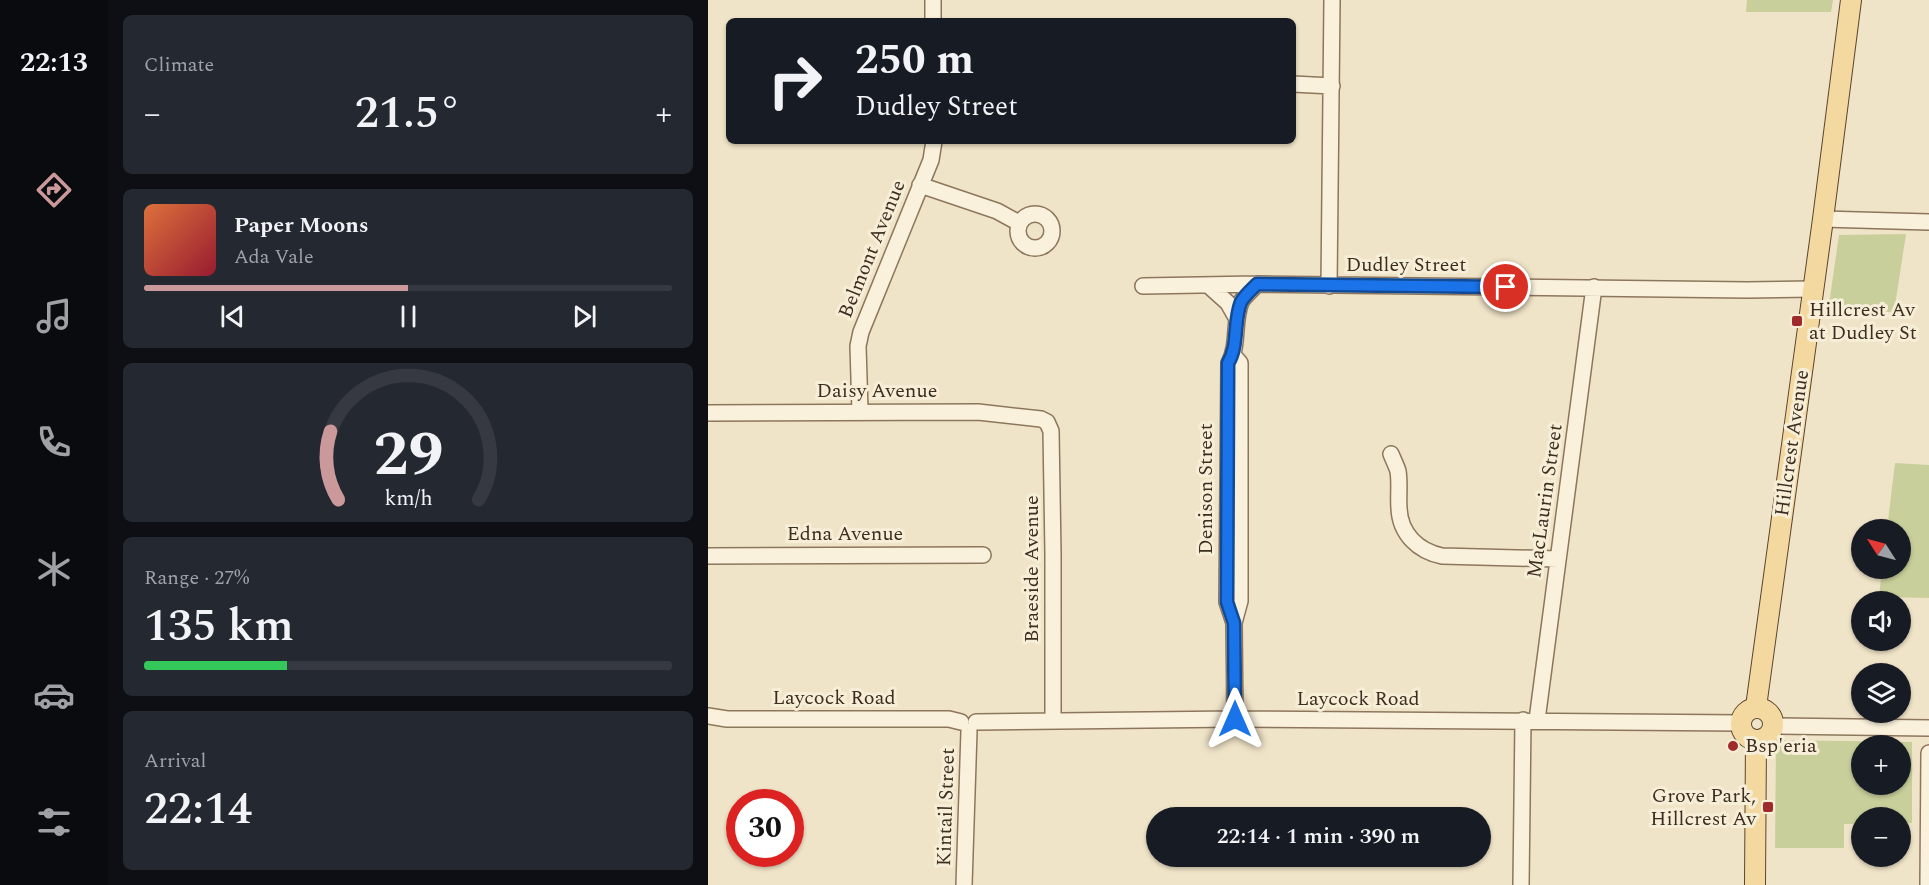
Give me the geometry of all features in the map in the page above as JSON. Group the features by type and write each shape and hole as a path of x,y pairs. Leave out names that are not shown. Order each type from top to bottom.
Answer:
{"main road":[{"name":"Hillcrest Avenue","path":"1756,707 1851,0"},
{"path":"1756,707 1769,713 1773,726 1765,737 1756,740 1743,732 1741,723 1745,712 1756,707"},
{"path":"1755,885 1756,740"}],"street":[{"path":"933,0 933,18"},
{"path":"1329,286 1332,0"},
{"path":"1296,84 1332,86"},
{"name":"Belmont Avenue","path":"860,411 858,346 861,332 931,160 934,144"},
{"path":"920,185 997,211 1019,223"},
{"path":"1823,219 1929,222"},
{"name":"Denison Street","path":"1235,719 1234,623 1227,602 1228,363 1233,355 1237,319 1242,301 1257,284"},
{"name":"Dudley Street","path":"1143,285 1813,289"},
{"path":"1208,285 1228,303 1237,319"},
{"name":"MacLaurin Street","path":"1521,885 1530,720 1558,559 1594,287"},
{"name":"Daisy Avenue","path":"708,413 978,412 1045,421"},
{"name":"Braeside Avenue","path":"1045,421 1051,431 1053,719"},
{"path":"1391,454 1398,474 1401,520 1411,540 1425,552 1442,556 1558,559"},
{"name":"Edna Avenue","path":"708,556 983,555"},
{"name":"Laycock Road","path":"708,716 727,719 949,719 968,725 1053,719 1741,723"},
{"name":"Kintail Street","path":"964,885 968,725"},
{"path":"1773,726 1929,728"},
{"path":"1928,885 1929,753"}],"green space":[{"path":"1747,0 1833,0 1831,12 1746,12"},
{"path":"1906,234 1894,312 1828,311 1839,235"},
{"path":"1895,463 1929,465 1929,598 1911,598 1911,591 1880,591 1881,579 1911,579 1911,519 1888,519"},
{"path":"1776,740 1851,741 1851,795 1911,795 1912,742 1912,823 1911,807 1851,807 1851,824 1844,824 1844,848 1775,848"}],"place":[{"name":"Hillcrest Av at Dudley St","path":"1797,321"},
{"name":"Bsp'eria","path":"1733,746"},
{"name":"Grove Park, Hillcrest Av","path":"1768,807"}],"route":[{"path":"1235,719 1234,623 1227,602 1228,363 1233,355 1237,319 1242,301 1257,284 1506,287"}]}
